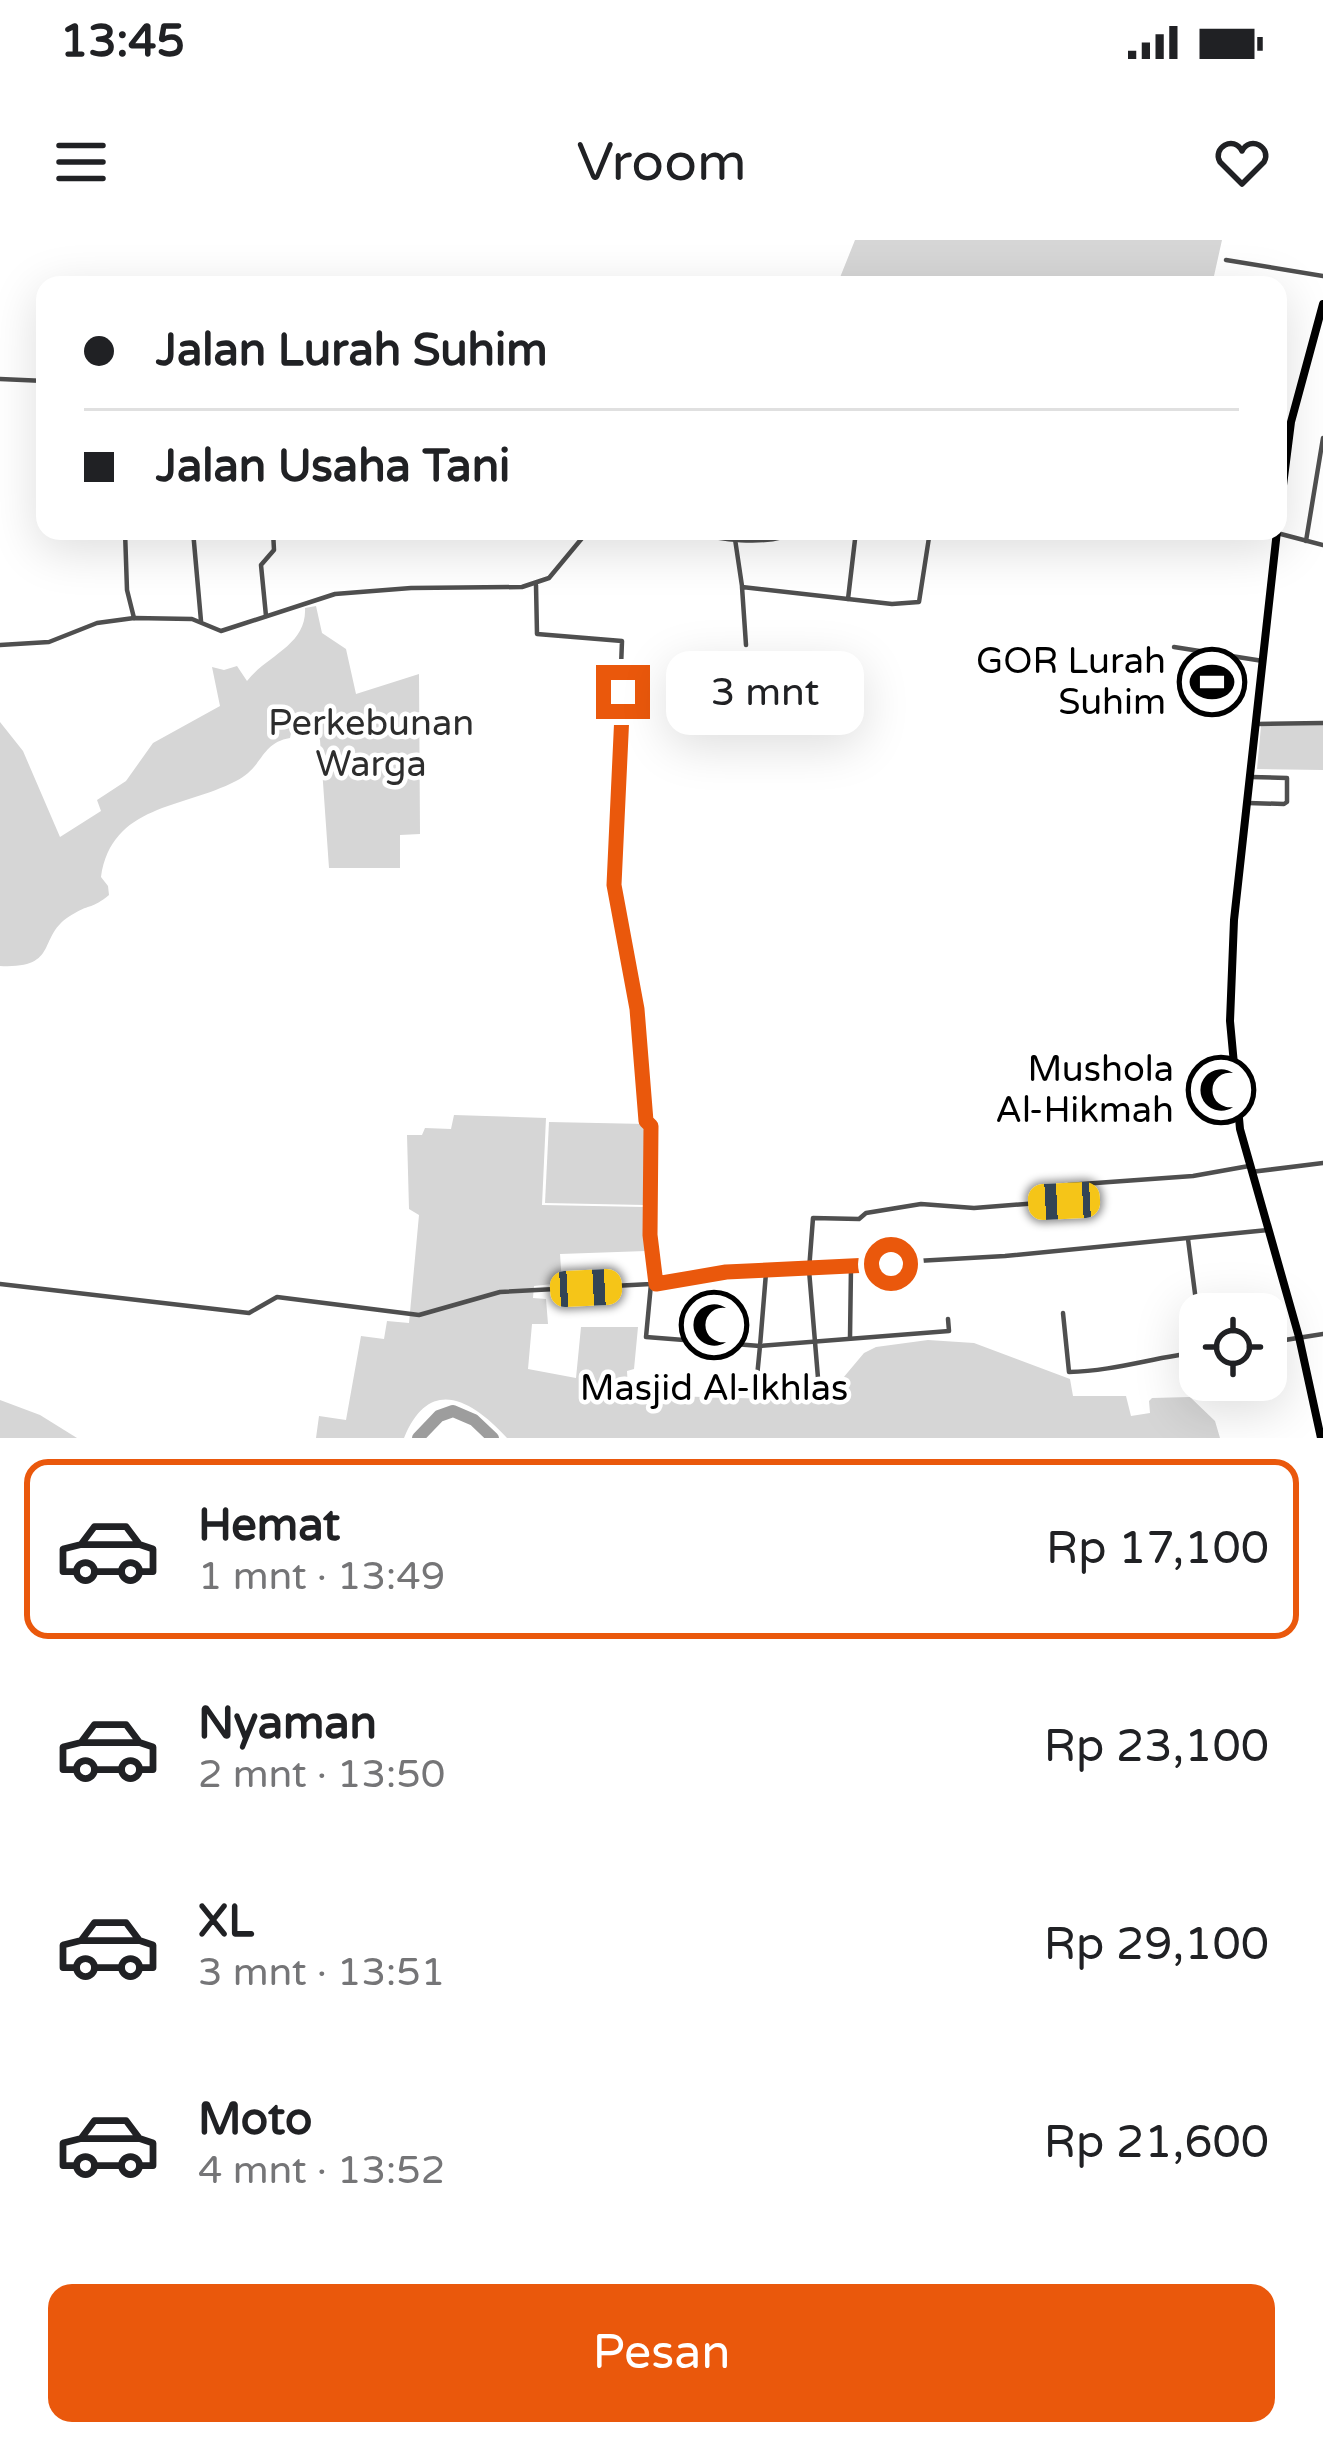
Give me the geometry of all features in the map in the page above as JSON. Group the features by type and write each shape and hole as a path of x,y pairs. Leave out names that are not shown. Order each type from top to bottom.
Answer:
{"main road":[{"path":"1287,456 1295,400 1323,304"},
{"path":"1277,540 1230,996 1236,1100 1250,1169 1299,1337 1321,1438"}],"street":[{"path":"1226,260 1323,276"},
{"path":"0,379 36,381"},
{"path":"1306,542 1323,438"},
{"path":"1287,534 1323,545"},
{"path":"125,540 127,590 134,618"},
{"path":"194,540 202,622"},
{"path":"266,616 261,566 274,550 273,540"},
{"path":"0,645 49,642 97,623 134,618 202,622 220,631 348,591 502,590 536,585 555,572 581,540"},
{"path":"734,540 746,645"},
{"path":"848,598 855,540"},
{"path":"742,587 892,604 920,602 929,540"},
{"path":"536,585 537,634 622,642 614,885 637,1009 646,1121 651,1126 654,1284 646,1337 760,1346 814,1343 949,1331 948,1319"},
{"path":"1174,647 1264,661"},
{"path":"1256,724 1323,723"},
{"path":"1248,803 1287,802 1287,778 1251,777"},
{"path":"819,1390 809,1270 813,1218 860,1219 866,1213 921,1204 974,1208 1064,1201 1068,1185 1323,1162"},
{"path":"0,1284 249,1313 277,1297 418,1315 500,1292 654,1284 726,1272 851,1267 1268,1230"},
{"path":"1189,1239 1195,1293"},
{"path":"850,1338 851,1267"},
{"path":"756,1387 766,1270"},
{"path":"1063,1313 1070,1372 1119,1370 1143,1359 1179,1355"},
{"path":"1287,1339 1323,1334"}],"green space":[{"path":"855,240 1222,240 1214,276 841,276"},
{"name":"Perkebunan Warga","path":"316,606 322,633 346,649 356,694 419,674 420,834 400,835 400,868 329,868 320,740 313,724 305,721 236,781 134,822 108,853 101,877 109,895 63,921 33,962 0,966 0,722 23,751 60,837 101,811 97,800 126,781 153,743 220,706 212,667 237,666 247,681 293,641 305,608"},
{"path":"1323,725 1323,770 1257,769 1261,726"},
{"path":"454,1115 546,1118 542,1205 645,1207 646,1251 560,1254 562,1283 534,1286 533,1298 546,1299 548,1324 532,1324 528,1369 576,1378 581,1327 638,1327 634,1369 627,1371 628,1389 634,1395 770,1399 803,1385 843,1378 864,1353 876,1347 928,1340 974,1343 1070,1379 1073,1396 1126,1396 1131,1416 1150,1413 1152,1398 1194,1401 1215,1421 1220,1438 507,1438 466,1405 439,1400 414,1418 404,1438 316,1438 319,1416 346,1420 361,1336 384,1339 387,1321 409,1323 419,1215 409,1209 407,1135 422,1135 425,1128 451,1129"},
{"path":"549,1122 646,1124 645,1205 545,1203"},
{"path":"0,1400 40,1415 77,1438 0,1438"}],"waterway":[{"path":"418,1438 439,1416 453,1411 474,1420 493,1438"}],"place":[{"name":"GOR Lurah Suhim","path":"1212,682"},
{"name":"Mushola Al-Hikmah","path":"1221,1090"},
{"name":"Masjid Al-Ikhlas","path":"714,1325"}],"route":[{"path":"623,692 614,885 637,1009 646,1121 651,1126 650,1235 656,1284 726,1272 891,1264"}]}
